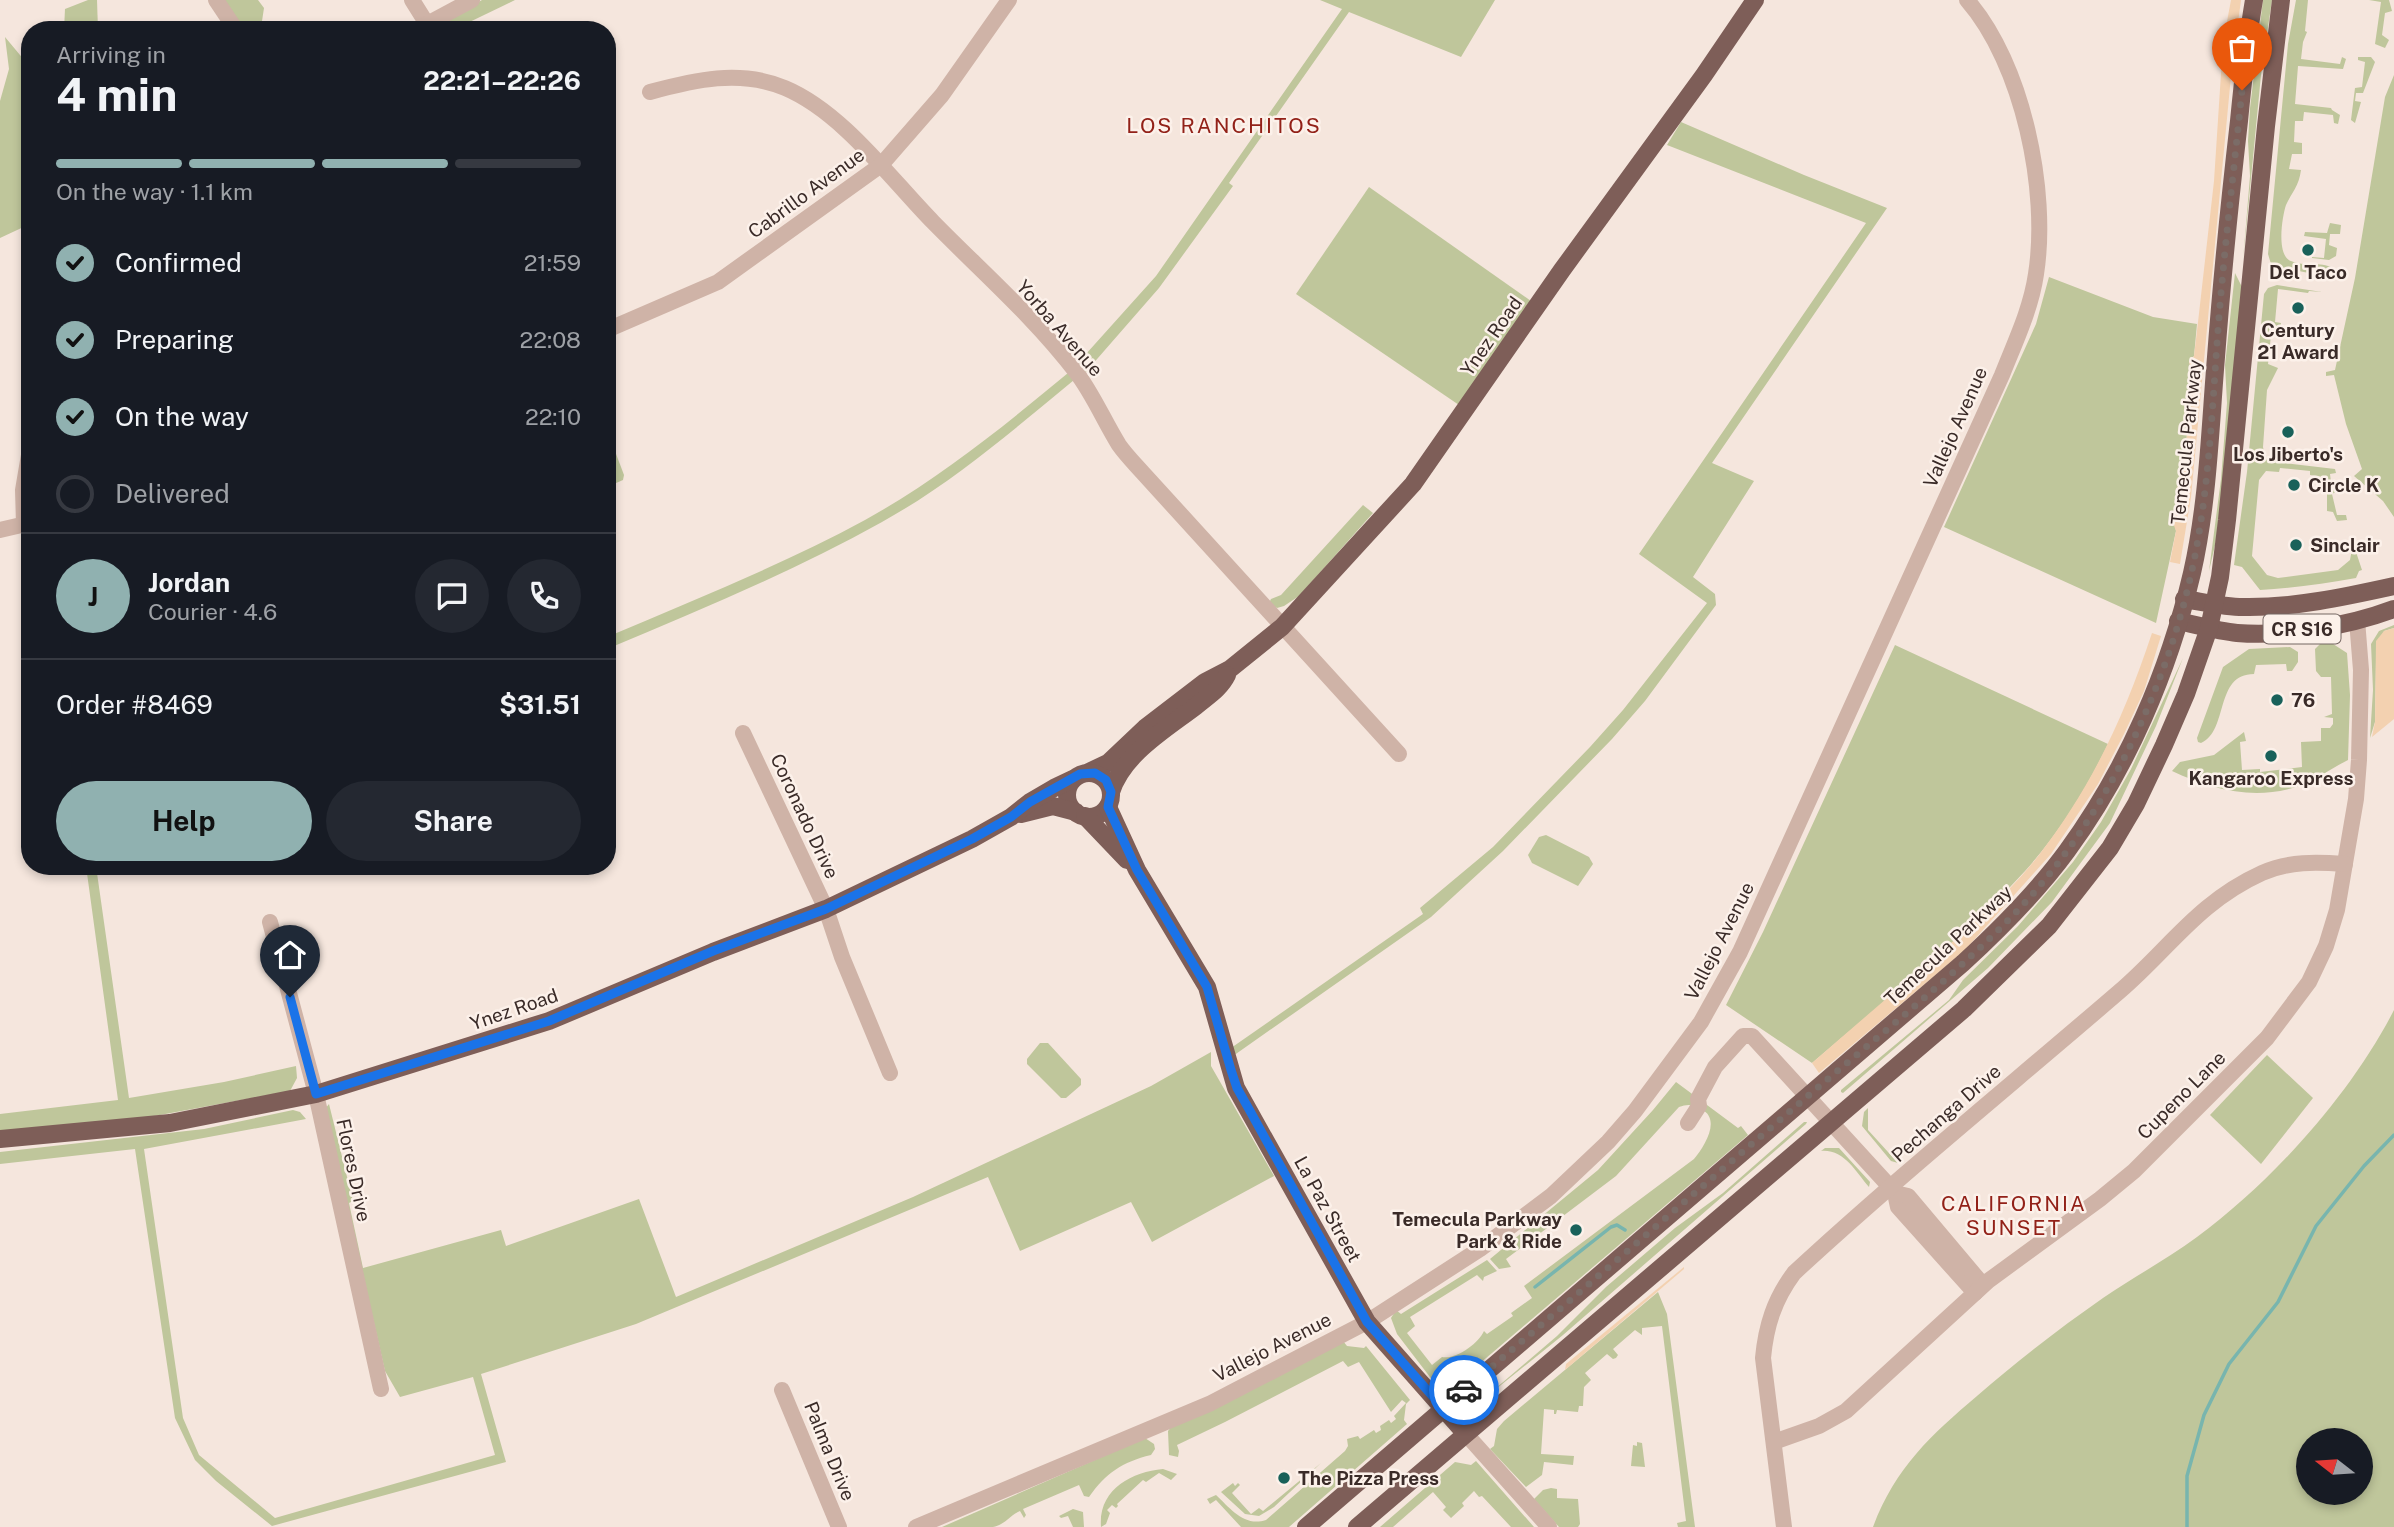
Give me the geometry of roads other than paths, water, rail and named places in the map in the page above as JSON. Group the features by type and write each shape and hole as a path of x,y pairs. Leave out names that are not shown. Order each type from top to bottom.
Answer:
{"main road":[{"name":"Ynez Road","path":"0,1139 170,1123 316,1094 549,1021 713,951 826,909 972,839 1011,817 1030,802 1108,763 1145,728 1206,682 1230,669 1282,626 1413,484 1755,0"},
{"name":"Temecula Parkway","path":"1306,1527 1806,1097 1896,1023 1990,939 2059,861 2096,808 2139,726 2165,662 2192,571 2206,470 2225,246 2247,41 2254,0"},
{"path":"1357,1527 1964,1009 2049,926 2103,857 2136,804 2186,694 2215,604 2227,520 2281,0"},
{"name":"CR S16","path":"2184,599 2241,607 2298,604 2394,586"},
{"name":"CR S16","path":"2178,621 2236,633 2256,633 2320,627 2394,609"},
{"name":"Ynez Road","path":"1110,799 1116,780 1130,760 1167,727 1215,691 1223,683 1230,669"},
{"path":"1095,773 1106,780 1110,799 1098,815 1080,814 1069,804 1067,794 1081,776 1095,773"},
{"name":"La Paz Street","path":"1110,799 1137,870 1207,987 1237,1088 1367,1322 1465,1433"},
{"name":"Ynez Road","path":"1011,817 1053,806 1080,814"},
{"name":"La Paz Street","path":"1080,814 1137,870"}],"street":[{"path":"216,0 230,21"},
{"path":"412,0 420,21"},
{"path":"433,21 472,0"},
{"name":"Cabrillo Avenue","path":"616,326 718,282 881,165 942,95 1009,0"},
{"name":"Vallejo Avenue","path":"916,1527 1211,1403 1367,1322 1480,1249 1551,1196 1608,1142 1635,1111 1701,1022 1740,952 2025,319 2036,274 2039,229 2038,186 2029,134 2012,79 1993,41 1967,0"},
{"name":"Yorba Avenue","path":"650,92 699,79 731,77 784,87 811,101 844,127 1061,355 1076,372 1119,446 1399,754"},
{"path":"0,530 21,525"},
{"name":"Cupeno Lane","path":"1774,1442 1819,1426 1846,1411 1979,1289 2134,1171 2267,1038 2309,982 2326,946 2337,910 2360,760 2361,670 2357,620"},
{"name":"Coronado Drive","path":"743,733 826,909 842,957 890,1073"},
{"name":"Pechanga Drive","path":"1784,1527 1763,1359 1765,1335 1772,1310 1794,1273 1893,1191 2131,981 2208,905 2263,873 2286,866 2309,861 2345,864"},
{"name":"Flores Drive","path":"270,922 316,1094 380,1389"},
{"path":"1688,1123 1699,1106 1698,1099 1715,1067 1743,1036 1752,1036 1893,1191 1908,1196 1979,1289"},
{"name":"Palma Drive","path":"782,1390 839,1527"},
{"name":"La Paz Street","path":"1465,1433 1549,1527"}],"waterway":[{"path":"2187,1527 2187,1476 2204,1415 2229,1364 2278,1302 2316,1226 2364,1166 2394,1135"},
{"path":"1535,1287 1611,1227 1617,1225 1625,1230"}],"place":[{"name":"Del Taco","path":"2308,250"},
{"name":"Century 21 Award","path":"2298,308"},
{"name":"Los Jiberto's","path":"2288,432"},
{"name":"Circle K","path":"2294,485"},
{"name":"Sinclair","path":"2296,545"},
{"name":"76","path":"2277,700"},
{"name":"Kangaroo Express","path":"2271,756"},
{"name":"Temecula Parkway Park & Ride","path":"1576,1230"},
{"name":"The Pizza Press","path":"1284,1478"}],"district":[{"name":"LOS RANCHITOS","path":"1224,125"},
{"name":"CALIFORNIA SUNSET","path":"2014,1215"}]}
